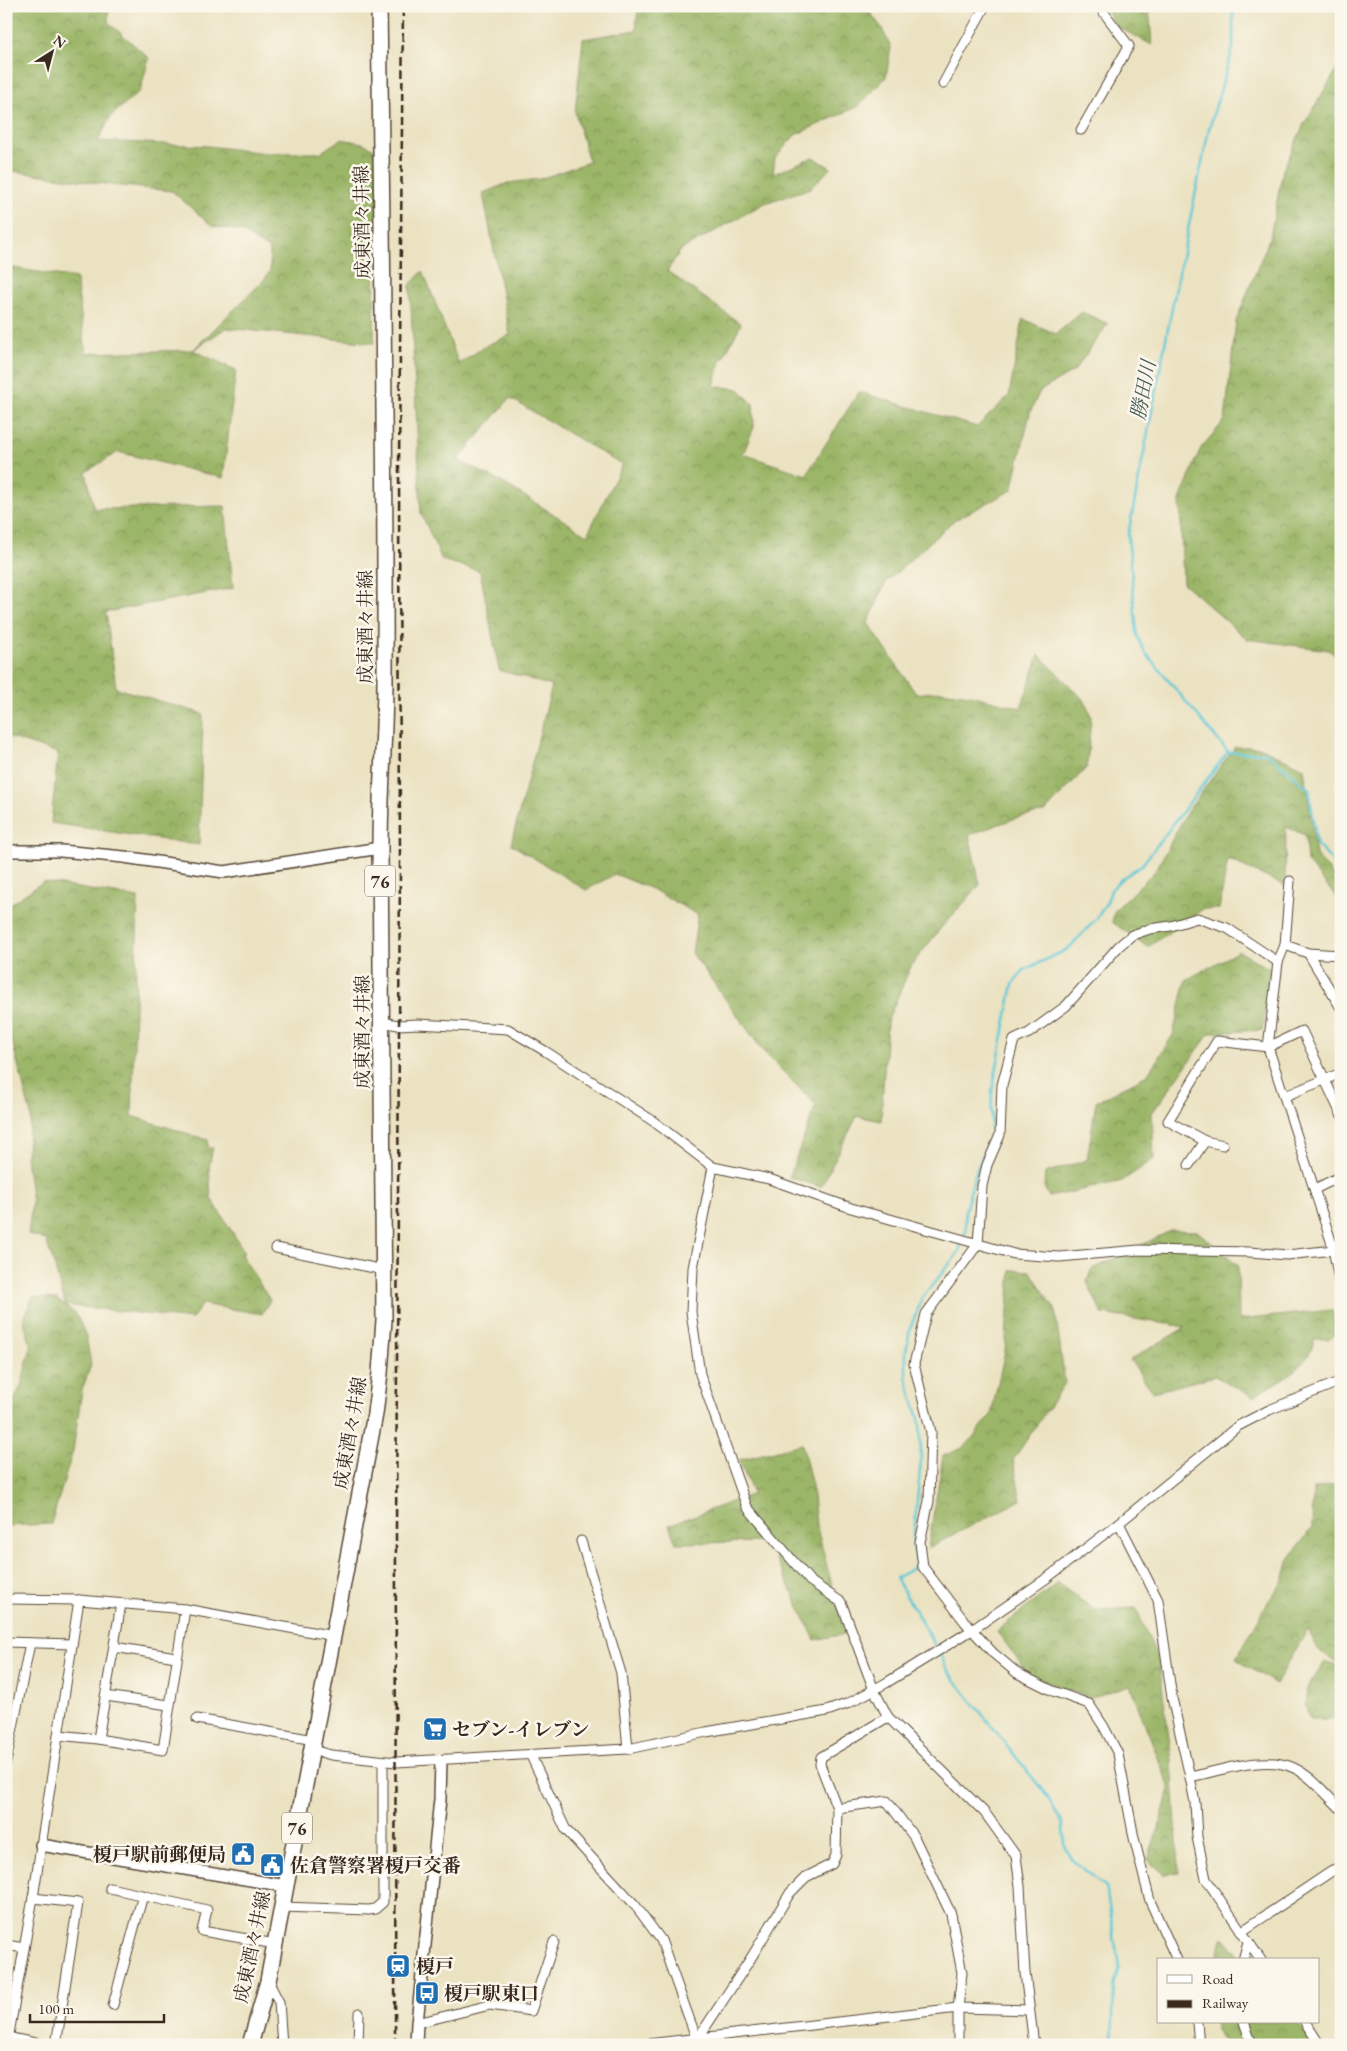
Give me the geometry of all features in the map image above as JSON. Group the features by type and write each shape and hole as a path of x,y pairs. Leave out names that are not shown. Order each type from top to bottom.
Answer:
{"main road":[{"name":"成東酒々井線","path":"250,2045 268,1980 334,1636 375,1414 384,1320 380,782 385,681 379,6"}],"street":[{"path":"943,84 985,6"},
{"path":"1081,130 1129,46 1100,6"},
{"path":"6,851 61,851 124,857 224,872 380,848"},
{"path":"1290,881 1285,945 1278,962 1268,1047 1334,1250 1341,1289"},
{"path":"1176,1958 1150,1901 1134,1838 1118,1754 1104,1727 1089,1704 1053,1691 1017,1673 993,1653 972,1630 923,1567 920,1542 929,1501 932,1432 914,1364 926,1314 978,1244 982,1186 986,1165 1000,1135 1002,1085 1014,1040 1029,1033 1066,1006 1119,946 1132,935 1150,929 1171,926 1197,918 1227,928 1278,962"},
{"path":"1285,945 1308,953 1341,955"},
{"path":"1308,953 1341,1008"},
{"path":"382,1022 398,1025 418,1024 508,1029 653,1121 713,1167 770,1179 851,1208 1014,1254 1059,1257 1138,1250 1250,1252 1287,1255 1334,1250"},
{"path":"1223,1145 1205,1141 1168,1122 1217,1041 1268,1047 1302,1031 1341,1114"},
{"path":"1284,1096 1341,1073"},
{"path":"1189,1165 1205,1141"},
{"path":"713,1167 693,1268 691,1312 700,1374 747,1507 810,1581 841,1602 874,1690 888,1717 985,1813 1016,1856 1020,1886 1025,1973 1034,2045"},
{"path":"1315,1189 1341,1176"},
{"path":"276,1248 384,1270"},
{"path":"198,1719 313,1745 332,1755 383,1761 441,1761 628,1749 706,1732 827,1711 849,1703 874,1690 972,1630 1047,1578 1119,1523 1238,1426 1285,1403 1341,1381"},
{"path":"1119,1523 1158,1600 1172,1698 1195,1803 1197,1837 1206,1879 1260,1958"},
{"path":"581,1541 621,1673 628,1749"},
{"path":"6,1599 79,1600 185,1610 334,1636"},
{"path":"45,2045 8,2040 33,1898 79,1600"},
{"path":"98,1739 121,1604"},
{"path":"58,1735 98,1739 162,1750 185,1610"},
{"path":"6,1642 72,1644"},
{"path":"6,1762 30,1643"},
{"path":"114,1647 176,1657"},
{"path":"105,1696 169,1705"},
{"path":"696,2042 790,1894 806,1877 832,1864 836,1855 837,1808 820,1764 821,1757 888,1717"},
{"path":"531,1756 566,1830 635,1905 661,1940 696,2042"},
{"path":"282,1907 362,1911 376,1909 383,1902 383,1761"},
{"path":"416,2045 440,1799 441,1761"},
{"path":"1190,1777 1256,1763 1278,1762 1295,1768 1341,1809"},
{"path":"837,1808 887,1801 914,1837 951,1914 962,1973 958,2008 958,2045"},
{"path":"41,1845 286,1886"},
{"path":"1242,1932 1341,1866"},
{"path":"110,1888 207,1910 202,1931 274,1944"},
{"path":"113,2005 143,1895"},
{"path":"33,1898 78,1903 56,2045"},
{"path":"417,2023 490,2006 532,2011 554,1942"},
{"path":"1244,1958 1248,1942"},
{"path":"6,1945 24,1948"},
{"path":"268,1980 279,2002 282,2045"},
{"path":"6,1988 17,1990"},
{"path":"639,2045 718,2041 958,2008 1029,2010"},
{"path":"358,2045 359,2013"},
{"path":"1197,2024 1199,2045"},
{"path":"1245,2024 1252,2045"},
{"path":"1306,2024 1320,2045"}],"green space":[{"path":"6,6 109,6 108,22 149,58 140,91 111,116 98,141 208,146 266,153 320,153 341,139 362,143 373,148 382,167 375,231 374,343 226,328 193,350 264,280 270,271 270,250 241,231 212,226 172,191 112,185 6,170"},
{"path":"638,6 865,6 881,27 891,47 886,77 859,106 795,135 775,158 773,174 813,157 831,168 811,188 765,203 681,250 667,271 741,324 720,364 714,386 739,389 753,404 754,427 743,454 806,475 859,392 977,427 1009,396 1023,319 1056,334 1082,312 1108,324 1074,371 1040,391 1030,413 1012,490 953,521 886,582 868,623 916,694 941,691 970,695 1021,708 1039,655 1085,701 1091,716 1087,767 1045,812 1019,817 969,835 980,885 940,929 911,966 887,1022 881,1121 857,1116 821,1187 789,1177 816,1105 763,1051 692,953 698,915 654,890 615,874 586,890 511,844 552,686 499,670 480,571 442,560 421,513 410,285 423,271 459,364 487,345 510,335 483,193 508,183 540,179 589,162 575,112 583,39 636,30","holes":["510,398 622,465 587,535 505,484 458,460"]},
{"path":"1106,6 1149,6 1152,45 1114,25"},
{"path":"1341,42 1341,658 1328,650 1247,639 1183,583 1180,500 1201,448 1225,420 1236,321 1270,237 1283,170 1304,124 1338,68"},
{"path":"6,267 76,278 86,353 193,350 236,370 223,478 118,452 86,472 94,509 225,506 233,588 106,612 116,688 203,714 199,845 51,823 58,753 6,736"},
{"path":"1235,747 1259,747 1304,768 1316,855 1341,885 1341,910 1337,898 1307,862 1305,835 1286,827 1285,886 1228,859 1219,909 1203,909 1148,947 1112,922 1115,910 1156,870 1187,812"},
{"path":"43,882 138,898 132,1116 208,1140 208,1148 213,1148 209,1166 211,1198 244,1251 242,1256 270,1300 262,1314 202,1304 192,1319 65,1305 46,1240 28,1234 32,1203 26,1157 31,1116 6,1017 6,978 8,971 6,958 6,907"},
{"path":"1239,951 1273,971 1262,1030 1210,1033 1152,1113 1154,1159 1122,1181 1049,1197 1044,1187 1045,1173 1087,1160 1096,1102 1147,1075 1173,1035 1186,980"},
{"path":"1172,1230 1197,1231 1238,1265 1239,1320 1332,1310 1337,1333 1330,1339 1314,1339 1306,1358 1299,1366 1281,1380 1253,1397 1215,1376 1153,1392 1130,1360 1186,1327 1102,1314 1087,1282 1091,1270"},
{"path":"1011,1270 1030,1271 1055,1309 1065,1383 1013,1460 1021,1500 928,1548 943,1456 965,1447 991,1415 1005,1351"},
{"path":"33,1297 56,1299 76,1314 86,1336 91,1365 82,1390 73,1451 51,1524 6,1526 6,1417 21,1386 31,1346 23,1318"},
{"path":"802,1444 812,1486 816,1525 845,1634 815,1640 768,1542 676,1543 669,1525 753,1494 739,1460"},
{"path":"1341,1483 1341,1666 1318,1650 1308,1629 1276,1684 1236,1659 1268,1602 1283,1581 1289,1559 1312,1528 1313,1489"},
{"path":"1057,1583 1095,1610 1136,1608 1159,1662 1172,1761 1179,1872 1164,1875 1148,1860 1170,1789 1130,1685 1090,1698 1029,1676 997,1631"},
{"path":"1325,1662 1341,1667 1341,1715 1336,1719 1310,1719 1305,1702 1306,1695 1311,1682"},
{"path":"1224,1937 1241,1958 1216,1958"},
{"path":"1215,2024 1298,2024 1315,2045 1228,2045 1215,2029"}],"waterway":[{"name":"勝田川","path":"1228,752 1144,651 1137,635 1128,535 1209,129 1233,48 1233,6"},
{"path":"1228,752 1267,753 1309,789 1317,845 1341,870"},
{"path":"964,1236 966,1231 965,1211 975,1175 991,1135 992,1092 1013,984 1024,970 1066,950 1073,944 1097,918 1107,902 1111,890 1121,879 1142,865 1228,752"},
{"path":"937,1649 896,1578 917,1566 913,1543 921,1460 920,1422 906,1377 906,1351 910,1329 922,1298 959,1252 962,1242"},
{"path":"940,1654 948,1671 1047,1796 1062,1823 1066,1849 1072,1860 1106,1887 1119,1966 1114,1986 1112,2045"}],"railway":[{"path":"395,2045 400,869 399,467 403,6"}],"place":[{"name":"セブン-イレブン","path":"435,1729"},
{"name":"榎戸駅前郵便局","path":"243,1854"},
{"name":"佐倉警察署榎戸交番","path":"272,1865"},
{"name":"榎戸","path":"398,1966"},
{"name":"榎戸駅東口","path":"427,1993"}]}
